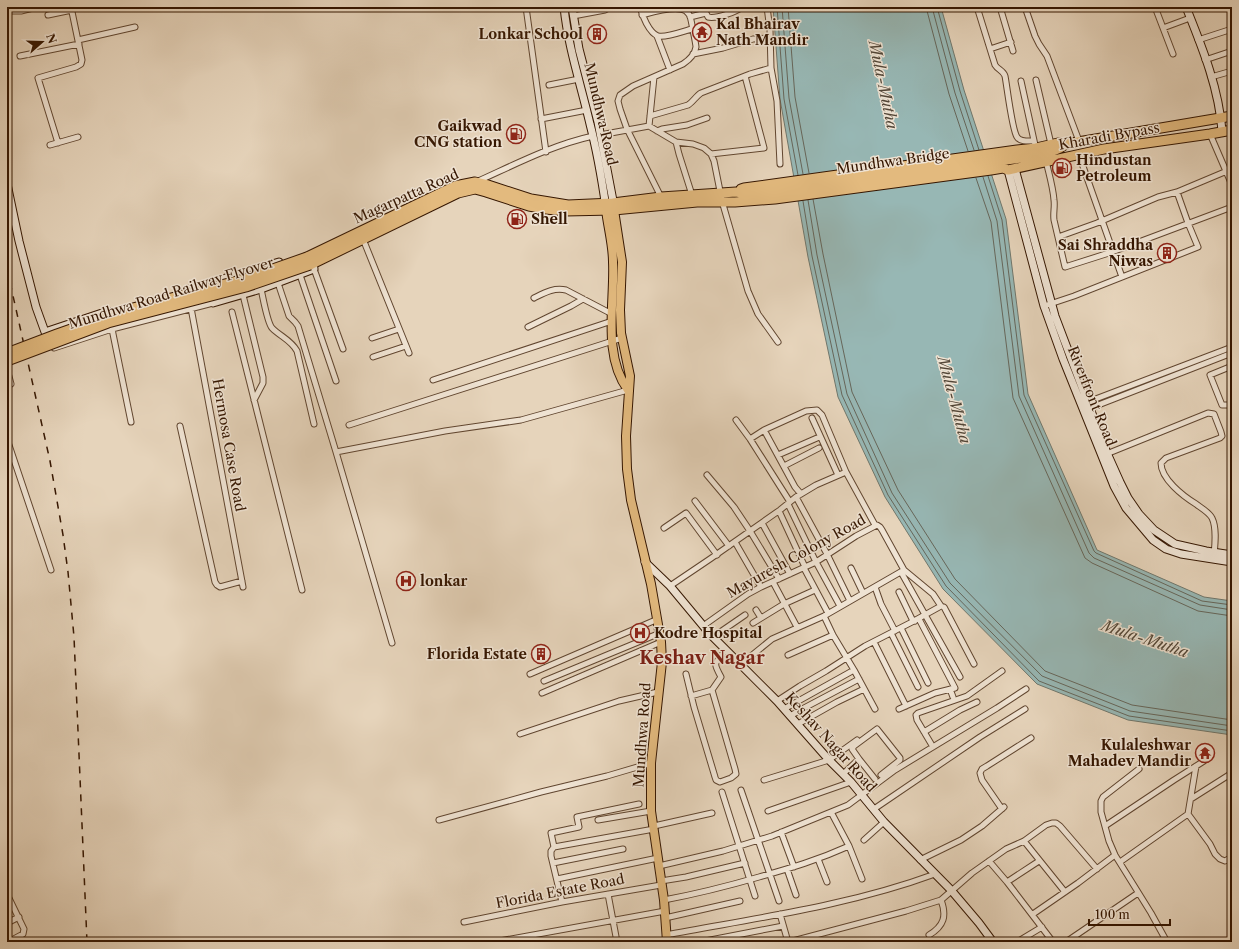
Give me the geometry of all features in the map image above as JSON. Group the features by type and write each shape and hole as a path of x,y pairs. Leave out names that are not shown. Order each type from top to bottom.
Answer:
{"highway":[{"name":"Kharadi Bypass","path":"1016,154 1043,155 1066,144 1079,141 1232,116"},
{"name":"Kharadi Bypass","path":"775,195 992,172 1003,174 1012,169 1104,149 1232,130"},
{"path":"1016,154 1035,145 1058,143 1066,144"},
{"name":"Mundhwa Bridge","path":"775,195 1016,154"},
{"name":"Magarpatta Road","path":"313,262 455,186 475,182 531,199 547,202 568,205 610,207 661,197 692,195 722,197 735,202 775,195"},
{"name":"Magarpatta Road","path":"313,262 458,193 475,189 529,206 565,211 697,202 722,197"},
{"path":"722,197 736,192 744,194 775,195"},
{"name":"Mundhwa Road Railway Flyover","path":"7,352 125,310 313,262"},
{"name":"Mundhwa Road Railway Flyover","path":"7,361 108,323 246,287 313,262"}],"main road":[{"name":"Mundhwa Road","path":"610,207 614,261 612,341 622,380 628,390"},
{"name":"Mundhwa Road","path":"610,207 622,262 620,310 622,338 630,376 626,436 627,469 631,500 651,584 662,642 662,662 651,763 651,811 664,900 667,938"}],"street":[{"path":"7,7 12,11 21,11 37,7"},
{"path":"526,7 546,152"},
{"name":"Mundhwa Road","path":"564,7 567,30 579,79 587,110 597,135"},
{"name":"Mundhwa Road","path":"572,7 610,207"},
{"path":"573,16 605,10 610,7"},
{"path":"640,7 642,15 652,32 657,36 670,70"},
{"path":"704,7 708,17 712,18 736,11 742,7"},
{"path":"767,7 771,68 777,101 780,164"},
{"path":"977,7 996,68 1004,72 1016,137 1035,145"},
{"path":"1000,7 1013,51"},
{"path":"1025,7 1037,40 1047,56 1079,141"},
{"path":"1155,7 1173,54"},
{"path":"1186,7 1216,90 1222,131"},
{"path":"48,15 72,9 82,60 81,64 76,67 38,78 58,143"},
{"path":"642,15 669,9 687,12 690,17 696,41 696,47 693,54 683,64 633,86 620,95 618,101 627,129 661,197"},
{"path":"690,17 706,14"},
{"path":"1163,28 1190,18"},
{"path":"20,56 135,27"},
{"path":"657,36 692,29"},
{"path":"1198,40 1232,29"},
{"path":"693,54 723,48 753,39 770,38"},
{"path":"990,49 1010,42"},
{"path":"1205,60 1232,51"},
{"path":"650,116 688,105 692,103 697,95 701,93 745,76 771,68"},
{"path":"1211,77 1232,71"},
{"path":"711,154 764,148 745,76"},
{"path":"649,126 654,77"},
{"path":"549,85 579,79"},
{"path":"1036,80 1051,144"},
{"path":"1021,81 1035,145"},
{"path":"541,119 587,110"},
{"path":"657,131 687,125 707,118"},
{"path":"475,182 578,140 627,129 649,126 676,142 693,144 704,148 711,154 714,161 722,197 748,291 758,314 778,342"},
{"path":"1210,134 1231,181"},
{"path":"50,145 78,137"},
{"path":"676,142 692,195"},
{"path":"1079,155 1122,277"},
{"path":"1046,161 1054,199 1054,220 1065,267 1112,252 1232,207"},
{"name":"Riverfront Road","path":"1012,169 1047,305 1105,455 1128,498 1139,514 1154,530 1175,544 1232,562"},
{"path":"1058,237 1102,222 1158,197 1177,192 1227,171"},
{"path":"7,184 19,241 36,307 45,332 111,310 208,284 307,253 313,262 343,349"},
{"path":"1047,305 1198,247 1177,192"},
{"path":"364,239 409,353"},
{"path":"54,348 112,329 243,295 300,274 313,262"},
{"path":"300,274 336,381"},
{"path":"278,283 289,316 298,326 392,643"},
{"path":"208,284 213,303"},
{"path":"534,298 551,290 560,288 583,299 612,318"},
{"path":"261,289 271,326 289,340 297,351 314,424"},
{"path":"243,295 263,377 263,383 254,400"},
{"path":"528,327 583,299"},
{"name":"Hermosa Case Road","path":"180,426 215,582 220,587 242,584 191,308"},
{"path":"232,312 302,590"},
{"path":"433,380 612,318"},
{"path":"112,329 131,422"},
{"path":"372,338 399,329"},
{"path":"349,424 622,338"},
{"path":"373,357 406,346"},
{"path":"1086,406 1232,347"},
{"path":"1086,406 1232,353"},
{"path":"1206,357 1208,362"},
{"path":"1232,366 1210,375 1222,405 1232,405"},
{"path":"7,369 11,384 7,386"},
{"path":"336,452 445,431 521,420 628,390"},
{"path":"750,438 806,411 817,410 822,415 846,472 875,526"},
{"path":"1105,455 1208,413 1214,414 1222,436 1220,438 1166,458 1162,461 1161,466 1172,485 1188,499 1208,512 1211,516 1214,526 1214,556"},
{"path":"812,418 838,475"},
{"path":"736,420 750,438 789,503 816,562 840,606"},
{"path":"764,430 784,466 850,601"},
{"path":"778,455 818,438"},
{"path":"7,439 51,570"},
{"path":"784,466 819,448"},
{"path":"670,586 717,555 798,496 816,485 846,472"},
{"path":"707,476 734,507 779,579"},
{"path":"695,501 729,546"},
{"path":"779,511 826,615 833,635 875,709"},
{"path":"664,528 686,513 717,555"},
{"path":"762,523 790,574"},
{"name":"Mayuresh Colony Road","path":"703,626 748,594 816,562 875,526 880,527 882,530 902,571 960,677"},
{"path":"735,542 761,587"},
{"name":"Riverfront Road","path":"1214,556 1232,555"},
{"name":"Keshav Nagar Road","path":"645,562 670,586 713,637 798,724 829,760 851,782 884,822 951,890 993,942"},
{"path":"851,568 863,594"},
{"path":"740,665 772,639 826,615 902,571 933,594 940,606 944,608 974,664"},
{"path":"773,582 797,627"},
{"path":"875,587 881,604 928,683"},
{"path":"753,623 784,604 815,590"},
{"path":"899,592 912,619 917,620 955,688 935,693 899,709"},
{"path":"777,702 846,658 940,606"},
{"path":"756,610 761,618"},
{"path":"713,637 745,615"},
{"path":"530,674 658,619"},
{"path":"896,631 918,687"},
{"path":"544,681 660,633"},
{"path":"788,655 833,635"},
{"path":"542,694 662,642"},
{"path":"874,642 906,706"},
{"path":"691,696 712,690 721,677 715,667 716,662 726,650"},
{"path":"937,654 944,650"},
{"path":"784,709 854,670"},
{"path":"933,747 916,715 967,696 1002,671"},
{"path":"686,674 715,777 716,780 720,782 731,778 736,774 712,690"},
{"path":"790,716 859,679"},
{"path":"798,724 864,689"},
{"path":"557,880 740,846 781,832 831,812 848,805 895,770 1026,689"},
{"path":"950,690 953,697"},
{"path":"520,734 619,701 658,692"},
{"path":"924,732 960,710 977,702"},
{"path":"874,809 980,737 1025,709"},
{"path":"876,779 852,749 878,729 900,758 900,760 881,774"},
{"path":"920,860 961,840 982,826 1003,808 982,780 980,773 987,766 1031,738"},
{"path":"764,780 829,760 858,739"},
{"path":"843,774 859,759"},
{"path":"1105,826 1204,761"},
{"path":"440,820 651,763"},
{"path":"1196,766 1188,814 1220,859 1225,861 1232,857"},
{"path":"1139,769 1107,793 1100,801 1101,812 1109,841 1115,855 1167,942"},
{"path":"1190,799 1232,773"},
{"path":"768,811 851,782"},
{"path":"741,790 779,901"},
{"path":"722,792 755,896"},
{"path":"562,902 551,856 551,851 554,847 551,833 579,827 577,817 639,804"},
{"path":"598,820 651,811"},
{"path":"831,812 849,846 862,880"},
{"path":"554,847 712,814"},
{"path":"1120,862 1188,814"},
{"path":"864,840 884,822"},
{"path":"780,914 788,942 827,933 941,900 972,873 1006,849 1024,841 1052,823 1060,826 1097,869"},
{"path":"781,832 794,868"},
{"path":"1024,841 1065,892"},
{"path":"664,900 794,868 849,846"},
{"path":"553,863 622,849"},
{"path":"1033,914 1115,855"},
{"path":"818,859 827,882"},
{"path":"989,861 1033,914 1053,942"},
{"path":"1007,882 1039,861"},
{"name":"Florida Estate Road","path":"464,922 661,883 745,863"},
{"path":"787,869 796,895"},
{"path":"667,938 800,911 890,890 935,874"},
{"path":"1066,942 1138,893"},
{"path":"7,894 24,926 24,932 8,942"},
{"path":"608,894 617,942"},
{"path":"929,935 937,930 941,924 944,909 941,900"},
{"path":"494,942 740,901"},
{"path":"7,923 19,917"},
{"path":"700,942 784,926"},
{"path":"1017,942 1042,927"}],"water":[{"name":"Mula-Mutha","path":"773,7 941,7 964,90 1006,219 1028,394 1097,550 1204,597 1232,601 1232,735 1128,720 1037,684 943,589 885,497 838,397 808,257 780,99"}],"railway":[{"path":"7,269 50,461 68,572 74,637 87,942"}],"place":[{"name":"Kal Bhairav Nath Mandir","path":"702,32"},
{"name":"Lonkar School","path":"597,34"},
{"name":"Gaikwad CNG station","path":"516,134"},
{"name":"Hindustan Petroleum","path":"1062,168"},
{"name":"Shell","path":"517,219"},
{"name":"Sai Shraddha Niwas","path":"1167,253"},
{"name":"lonkar","path":"406,581"},
{"name":"Kodre Hospital","path":"640,633"},
{"name":"Florida Estate","path":"541,654"},
{"name":"Kulaleshwar Mahadev Mandir","path":"1205,753"}],"district":[{"name":"Keshav Nagar","path":"702,658"}]}
